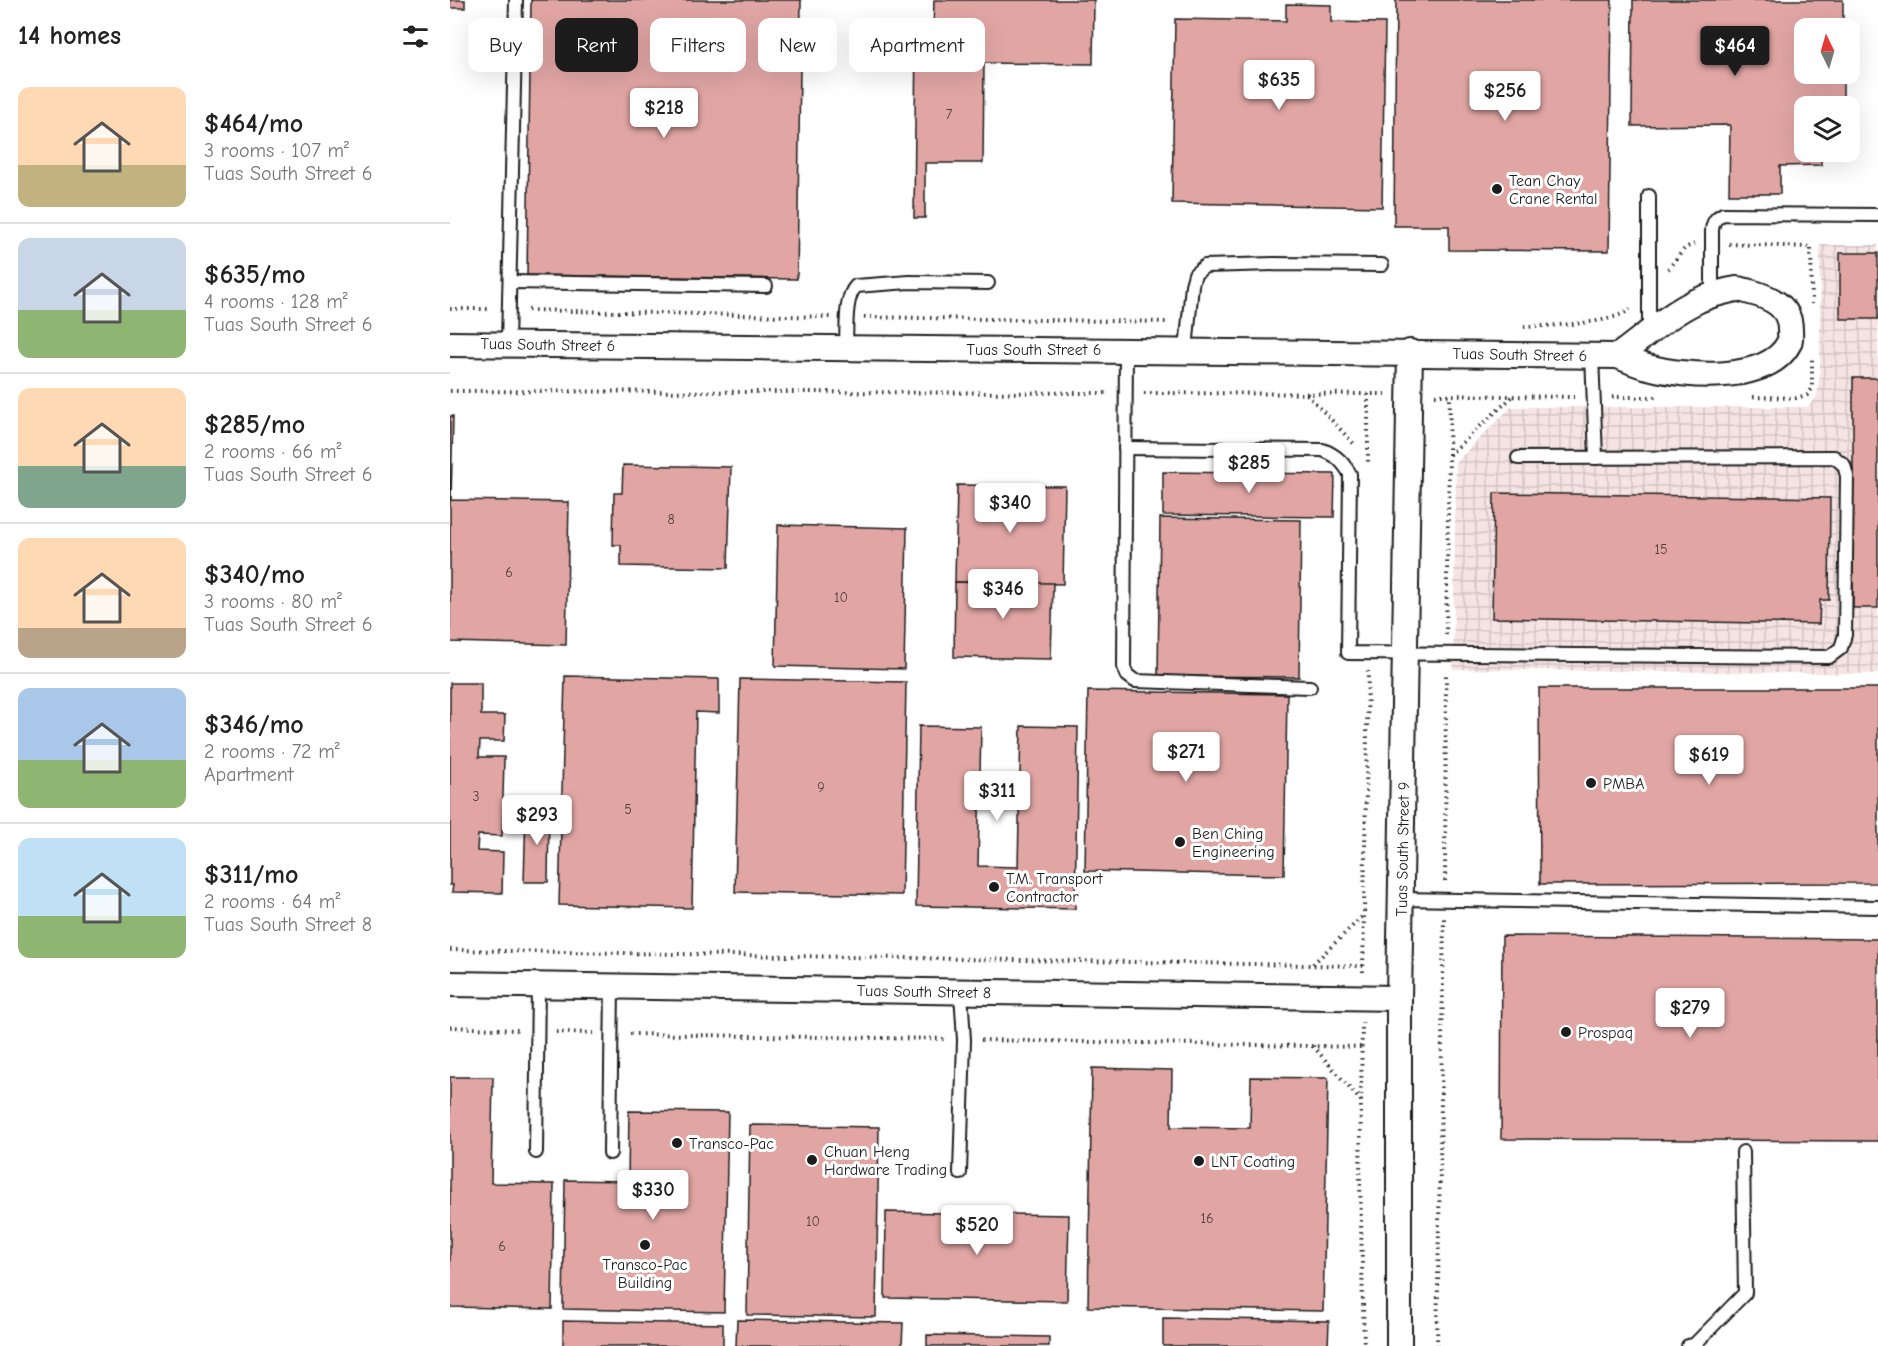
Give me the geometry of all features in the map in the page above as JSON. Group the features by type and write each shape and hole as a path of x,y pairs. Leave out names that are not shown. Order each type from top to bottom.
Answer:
{"street":[{"name":"Tuas South Street 6","path":"450,344 1592,355 1618,356 1646,367 1675,373 1743,373 1781,354 1790,341 1790,322 1782,308 1768,297 1738,289 1698,300 1618,356"},
{"name":"Tuas South Street 9","path":"1399,1346 1399,998 1410,352"},
{"name":"Tuas South Street 8","path":"450,984 1399,998"}],"lane":[{"path":"508,344 516,0"},
{"path":"1649,196 1649,334"},
{"path":"1712,296 1712,230 1713,221 1718,216 1723,214 1878,214"},
{"path":"1186,350 1192,285 1195,274 1205,266 1382,265"},
{"path":"510,282 766,286"},
{"path":"846,347 848,300 850,292 856,286 909,282 988,283"},
{"path":"1126,350 1124,667 1127,675 1136,681 1310,687"},
{"path":"1592,355 1596,458"},
{"path":"1125,448 1323,450 1334,454 1344,462 1350,474 1348,653 1830,657 1841,648 1845,635 1847,476 1844,465 1833,457 1518,458"},
{"path":"1401,899 1878,907"},
{"path":"536,1152 538,985"},
{"path":"610,1153 612,986"},
{"path":"960,1173 964,1040 961,992"},
{"path":"1688,1346 1694,1345 1745,1293 1743,1152"}],"path":[{"path":"1307,394 1368,459"},
{"path":"1368,394 1368,470"},
{"path":"1437,1346 1450,395"},
{"path":"1449,455 1513,396"},
{"path":"1364,1346 1360,1181 1368,653"},
{"path":"1312,965 1364,915"},
{"path":"450,950 1363,966"},
{"path":"450,1027 612,1034 1362,1047"},
{"path":"1312,1046 1361,1101"}],"shaded area":[{"path":"1820,245 1878,245 1878,674 1453,669 1456,462 1511,407 1808,407 1817,396 1820,372"}],"building":[{"path":"450,0 465,0 465,8 450,8"},
{"path":"531,0 801,0 801,18 758,18 758,72 800,72 797,279 527,275 530,72 543,72 543,18 531,18"},
{"path":"934,0 1094,0 1093,64 985,63 985,18 933,18"},
{"path":"1396,0 1612,0 1609,251 1449,250 1449,226 1394,226"},
{"path":"1633,0 1843,0 1843,18 1794,18 1794,84 1843,84 1843,96 1794,96 1794,162 1821,162 1821,165 1780,166 1780,194 1729,194 1730,125 1632,126"},
{"path":"1286,4 1331,5 1331,22 1385,23 1382,207 1172,203 1175,19 1286,21"},
{"path":"916,72 984,72 983,163 925,163 925,218 914,218"},
{"path":"1840,253 1878,253 1878,319 1840,319"},
{"path":"1853,378 1878,378 1878,608 1853,608"},
{"path":"450,416 453,416 451,500 569,502 566,645 450,642"},
{"path":"623,465 731,467 728,568 621,566 621,545 613,545 614,493 622,493"},
{"path":"1163,472 1335,474 1334,517 1163,515"},
{"path":"957,485 1065,486 1063,584 955,582"},
{"path":"1494,493 1830,498 1829,600 1820,600 1819,624 1492,618"},
{"path":"1160,518 1301,520 1299,677 1158,676"},
{"path":"778,525 907,528 904,669 775,666"},
{"path":"955,582 1053,583 1051,659 954,657"},
{"path":"565,676 719,679 719,713 696,712 692,908 559,905"},
{"path":"740,679 906,682 902,895 735,892"},
{"path":"450,683 481,683 481,715 505,715 504,741 480,741 479,757 504,757 502,836 478,835 477,851 503,852 502,893 452,892 453,885 450,885"},
{"path":"1539,688 1878,688 1878,883 1540,884"},
{"path":"1088,691 1287,694 1284,875 1085,871"},
{"path":"919,726 981,727 978,866 1018,867 1021,726 1078,727 1075,909 916,906"},
{"path":"526,810 549,811 548,882 524,882"},
{"path":"1502,936 1878,939 1878,1141 1501,1139"},
{"path":"1092,1068 1172,1070 1171,1127 1250,1128 1251,1077 1328,1078 1323,1311 1088,1307"},
{"path":"450,1077 493,1077 491,1183 554,1184 552,1309 450,1307"},
{"name":"Transco-Pac Building","path":"629,1111 728,1112 724,1312 563,1309 565,1180 628,1181"},
{"path":"750,1125 879,1127 876,1317 747,1315"},
{"path":"886,1212 1069,1215 1067,1301 885,1298"},
{"path":"1163,1318 1329,1321 1328,1346 1163,1346"},
{"path":"737,1320 903,1323 902,1346 736,1346"},
{"path":"563,1321 723,1324 723,1346 563,1346"},
{"path":"927,1335 1049,1337 1049,1346 927,1346"}],"place":[{"name":"Tean Chay Crane Rental","path":"1497,189"},
{"name":"PMBA","path":"1591,783"},
{"name":"Ben Ching Engineering","path":"1180,842"},
{"name":"T.M. Transport Contractor","path":"994,887"},
{"name":"Prospaq","path":"1566,1032"},
{"name":"Transco-Pac","path":"677,1143"},
{"name":"Chuan Heng Hardware Trading","path":"812,1160"},
{"name":"LNT Coating","path":"1199,1161"},
{"name":"Transco-Pac Building","path":"645,1245"}]}
